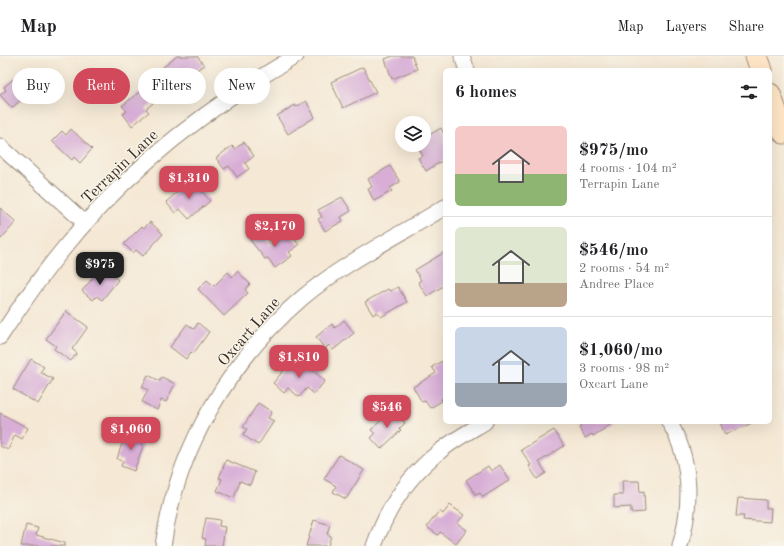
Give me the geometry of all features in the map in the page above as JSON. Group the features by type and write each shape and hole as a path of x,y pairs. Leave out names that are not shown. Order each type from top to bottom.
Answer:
{"main road":[{"path":"756,56 760,68"},
{"path":"772,100 784,133"}],"street":[{"name":"Terrapin Lane","path":"0,337 26,298 60,253 85,223 137,170 179,134 224,100 296,56"},
{"path":"462,56 466,68"},
{"path":"0,146 85,223"},
{"name":"Oxcart Lane","path":"163,546 172,501 183,467 197,435 224,386 253,347 277,321 331,276 443,208"},
{"path":"374,546 381,526 392,505 421,468 439,452 482,424"},
{"path":"670,424 681,449 686,470 688,492 687,514 680,546"}],"building":[{"path":"177,56 197,56 204,65 200,68 162,68"},
{"path":"393,56 412,56 417,69 392,79 385,59"},
{"path":"363,67 376,92 343,108 331,82"},
{"path":"12,80 12,104 16,104 12,108 0,95 6,90 4,87"},
{"path":"138,93 138,104 152,104 146,109 149,112 132,126 123,114 127,111 122,106 124,104 130,104 130,100"},
{"path":"306,101 315,117 288,134 277,116 295,105 296,107"},
{"path":"441,128 443,132 443,160 426,171 418,158 423,156 421,152 431,152 431,134"},
{"path":"71,129 92,149 80,163 74,157 72,160 52,141 62,131 66,135"},
{"path":"244,142 254,156 245,163 249,169 237,177 229,166 224,169 216,158 232,146 235,149"},
{"path":"390,166 400,182 390,188 392,191 374,201 368,189 372,187 368,179"},
{"path":"192,179 210,201 189,219 180,209 175,213 166,202"},
{"path":"342,197 351,211 341,217 343,221 325,231 318,219 322,217 318,210"},
{"path":"0,208 16,222 0,240"},
{"path":"150,222 163,234 143,256 136,250 133,253 124,244 142,226 144,228"},
{"path":"261,231 271,245 289,232 299,245 289,252 292,256 275,268 268,258 265,259 250,240"},
{"path":"443,253 443,286 427,296 418,282 421,280 415,270"},
{"path":"105,269 118,280 102,300 97,296 93,300 82,291 95,275 98,278"},
{"path":"237,271 250,284 245,290 248,293 224,316 198,289 207,280 214,286 228,272 232,277"},
{"path":"398,287 407,302 381,317 377,312 373,315 365,302 388,289 390,291"},
{"path":"66,311 88,327 72,349 77,353 71,361 54,349 56,346 46,339"},
{"path":"344,320 354,333 333,350 329,345 325,349 316,337 332,324 335,328"},
{"path":"198,323 209,332 193,354 191,352 186,359 170,347 187,324 194,329"},
{"path":"296,356 325,381 314,394 307,388 299,397 288,388 284,393 273,383"},
{"path":"31,359 44,367 40,372 53,379 38,404 13,389"},
{"path":"442,361 443,363 443,398 441,399 442,401 430,408 425,401 422,402 413,387 436,373 432,367"},
{"path":"148,375 160,381 162,377 175,384 166,402 161,400 157,410 142,402 148,390 142,387"},
{"path":"258,403 272,412 268,418 274,421 258,445 243,435 247,429 243,427"},
{"path":"392,410 405,423 399,429 401,430 381,449 371,438 375,434 371,430"},
{"path":"0,413 28,428 22,439 15,435 8,450 0,446"},
{"path":"579,424 612,424 593,436 592,434 585,438 579,428 581,427"},
{"path":"721,424 750,424 725,435"},
{"path":"554,430 564,446 539,462 546,473 537,479 529,466 531,465 521,450"},
{"path":"126,431 144,438 141,445 143,446 134,471 121,466 123,461 117,459"},
{"path":"339,455 364,470 346,499 333,492 336,486 324,479"},
{"path":"226,460 255,472 250,485 240,481 234,498 217,491 222,479 219,478"},
{"path":"500,465 510,480 483,497 480,493 476,495 466,480 488,466 491,471"},
{"path":"622,481 639,481 640,492 644,491 645,512 631,513 631,507 614,508 614,495 623,495"},
{"path":"738,498 766,500 766,508 771,508 770,522 743,520 744,516 736,516"},
{"path":"450,505 464,515 457,523 467,530 456,544 440,532 438,535 427,527 439,511 443,514"},
{"path":"206,518 220,520 219,526 225,527 222,546 205,546 206,539 202,538"},
{"path":"314,520 330,525 327,534 331,536 328,546 306,546"},
{"path":"26,525 38,528 36,535 65,543 65,546 21,546"}]}
